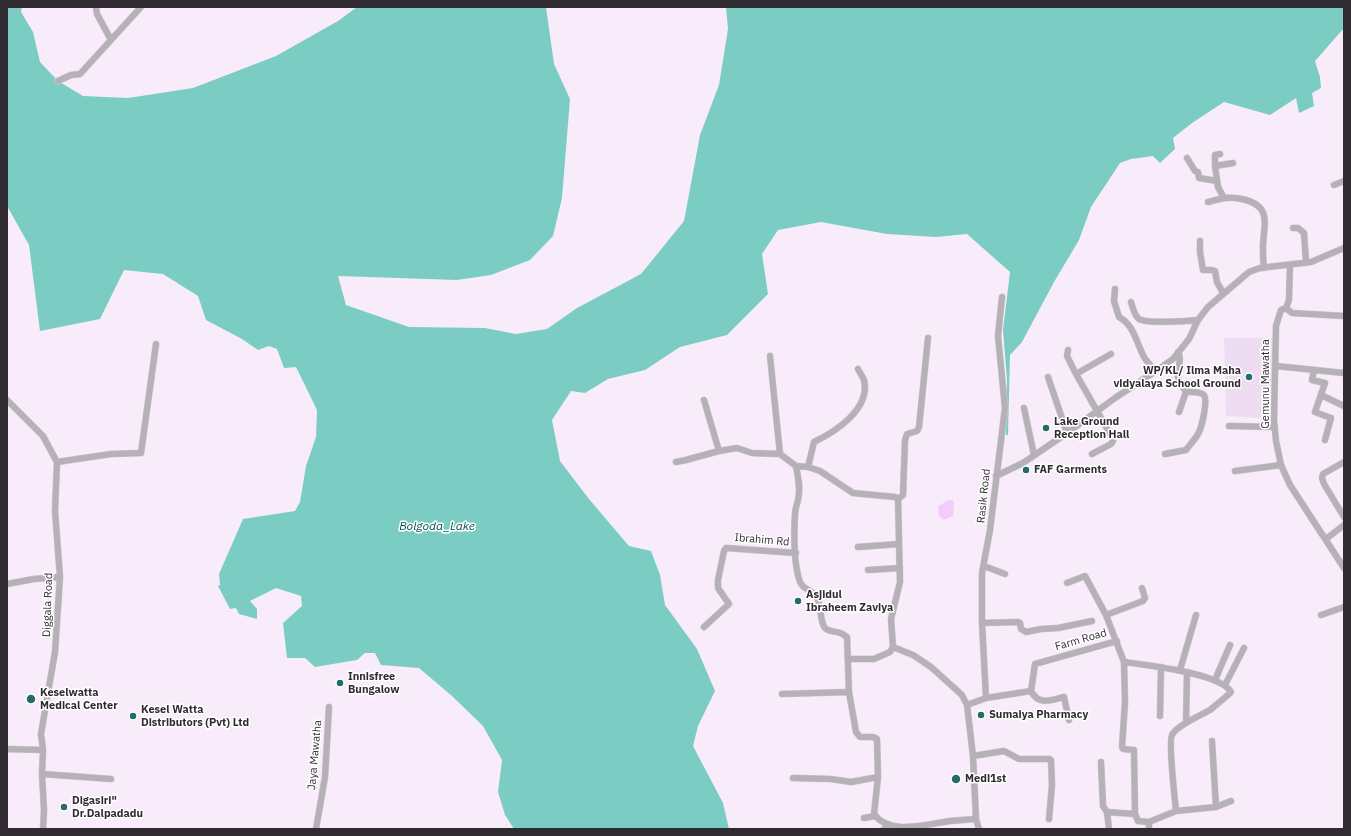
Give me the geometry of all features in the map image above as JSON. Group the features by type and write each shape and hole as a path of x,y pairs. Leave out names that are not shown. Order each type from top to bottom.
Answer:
{"street":[{"path":"96,7 97,14 111,40"},
{"path":"58,81 71,74 80,74 141,7"},
{"path":"1220,154 1215,155 1215,166 1218,187 1224,198"},
{"path":"1187,158 1195,171 1198,172 1199,178 1217,181"},
{"path":"1215,166 1233,163"},
{"path":"1334,185 1344,181"},
{"path":"1208,202 1224,198 1235,198 1249,201 1261,209 1264,216 1264,268"},
{"path":"1293,228 1298,228 1304,233 1306,262"},
{"path":"1200,241 1203,270 1214,271 1217,282 1223,293"},
{"path":"996,476 1023,463 1173,359 1189,339 1198,320 1208,307 1249,272 1264,268 1311,262 1344,248"},
{"path":"1290,265 1290,300 1286,308 1292,313 1344,316"},
{"path":"1115,289 1114,301 1119,317 1131,326 1144,358 1156,372"},
{"name":"Rasik Road","path":"986,698 982,623 982,573 990,530 1005,408 998,336 1002,297"},
{"path":"1131,302 1134,312 1138,318 1143,320 1170,322 1198,320"},
{"name":"Gemunu Mawatha","path":"1286,308 1281,310 1276,326 1275,427 1281,465 1290,485 1344,568"},
{"path":"898,499 903,495 905,440 907,434 918,431 919,427 928,338"},
{"path":"7,400 43,436 57,462 110,454 141,454 156,344"},
{"path":"1068,350 1067,356 1113,441 1111,444 1092,454"},
{"path":"1178,352 1180,356 1178,377 1186,392 1178,412"},
{"path":"1076,374 1111,354"},
{"path":"770,356 780,454"},
{"path":"1276,366 1344,373"},
{"path":"808,467 814,442 827,436 852,416 859,407 864,395 864,380 858,369"},
{"path":"1314,370 1312,380 1324,384 1315,412 1331,418 1325,440"},
{"path":"1048,377 1067,433"},
{"path":"1165,454 1186,450 1199,432 1205,400 1204,396 1200,392 1186,392"},
{"path":"1321,395 1344,406"},
{"path":"704,400 719,451"},
{"path":"1024,408 1034,455"},
{"path":"1229,426 1275,427"},
{"path":"676,462 737,448 752,453 780,454 796,466 808,467 820,471 853,493 895,497 898,499"},
{"name":"Diggala Road","path":"43,829 43,750 41,734 55,652 60,577 55,511 57,462"},
{"path":"1344,462 1324,474 1322,478 1324,484 1344,516"},
{"path":"1235,471 1281,465"},
{"path":"796,466 799,485 795,515 796,553 799,579 803,587 812,591 818,599 821,616 825,627 831,631 841,633 847,638 849,692 856,732 860,737 873,736 877,740 878,778 875,816 885,828 976,819"},
{"path":"848,659 874,659 890,652 893,647 891,619 900,582 898,499"},
{"path":"1326,539 1344,525"},
{"path":"858,547 899,544"},
{"name":"Ibrahim Rd","path":"704,627 729,604 718,588 718,580 724,551 726,548 796,553"},
{"path":"984,566 1005,574"},
{"path":"868,570 900,568"},
{"path":"1067,583 1085,576 1106,614 1117,641"},
{"path":"7,584 34,579 60,577"},
{"path":"1106,614 1143,602 1145,598 1142,588"},
{"path":"1321,615 1344,607"},
{"path":"1180,670 1196,615"},
{"path":"982,623 1018,622 1021,625 1021,629 1026,632 1058,628 1092,621"},
{"name":"Farm Road","path":"1030,691 1036,664 1117,641 1124,662 1125,702 1122,747 1123,749 1134,750 1135,814"},
{"path":"1216,680 1230,645"},
{"path":"893,647 913,655 931,667 962,695 967,705 973,756 976,819 979,829"},
{"path":"1225,685 1244,648"},
{"path":"1124,662 1180,670 1216,680 1229,688 1231,692 1210,710 1186,723 1173,732 1171,736 1176,811"},
{"path":"1160,716 1161,667"},
{"path":"1186,723 1187,673"},
{"path":"967,705 986,698 1030,691 1034,697 1042,701 1064,697 1069,720"},
{"path":"782,694 849,692"},
{"name":"Jaya Mawatha","path":"316,829 325,777 329,707"},
{"path":"1212,741 1216,807"},
{"path":"7,749 43,750"},
{"path":"973,756 1004,751 1019,759 1051,760 1052,785 1049,819"},
{"path":"1101,762 1103,806 1107,812 1109,829"},
{"path":"42,774 111,779"},
{"path":"793,778 832,779 851,782 878,778"},
{"path":"1107,812 1135,814 1138,821 1149,822 1176,811 1216,807 1232,801"},
{"path":"864,818 875,816"},
{"path":"1149,822 1149,829"}],"shaded area":[{"name":"WP/KL/ Ilma Maha vidyalaya School Ground","path":"1224,338 1274,338 1272,419 1226,416"},
{"path":"949,500 954,501 953,516 944,520 939,516 938,506"}],"water":[{"name":"Bolgoda_Lake","path":"7,7 22,7 21,12 33,32 40,62 58,81 83,96 128,98 193,88 276,56 338,21 357,7 546,7 554,64 570,99 562,198 553,236 530,260 491,275 457,280 338,276 346,305 409,327 485,328 516,334 547,329 577,308 641,274 684,221 700,135 719,85 728,29 726,7 1344,7 1344,28 1315,61 1320,77 1321,88 1312,93 1314,106 1299,113 1296,98 1270,115 1224,102 1192,123 1173,138 1175,149 1160,163 1153,156 1131,159 1120,163 1091,207 1079,240 1054,282 1022,342 1010,355 1008,435 1006,435 1007,380 1003,330 1010,272 967,234 936,237 887,234 821,222 778,230 762,254 768,294 727,335 680,347 645,370 608,379 585,393 571,391 552,420 560,461 589,499 629,546 651,551 660,575 665,605 697,649 715,691 698,726 693,746 723,803 729,829 514,829 505,815 498,792 502,760 483,726 452,696 419,668 381,665 375,653 365,653 357,660 315,667 305,658 287,658 283,623 302,606 301,596 276,588 250,601 257,609 257,619 239,614 236,608 230,609 218,586 220,585 219,574 243,519 295,511 300,502 306,466 316,437 317,410 296,367 284,368 277,349 269,346 258,350 242,339 206,320 198,296 163,274 124,270 100,319 40,331 29,245 7,206"}],"place":[{"name":"WP/KL/ Ilma Maha vidyalaya School Ground","path":"1249,377"},
{"name":"Lake Ground Reception Hall","path":"1046,428"},
{"name":"FAF Garments","path":"1026,470"},
{"name":"Asjidul Ibraheem Zaviya","path":"798,601"},
{"name":"Innisfree Bungalow","path":"340,683"},
{"name":"Keselwatta Medical Center","path":"31,699"},
{"name":"Sumaiya Pharmacy","path":"981,715"},
{"name":"Kesel Watta Distributors (Pvt) Ltd","path":"133,716"},
{"name":"Medi1st","path":"956,779"},
{"name":"Digasiri\" Dr.Dalpadadu","path":"64,807"}]}
